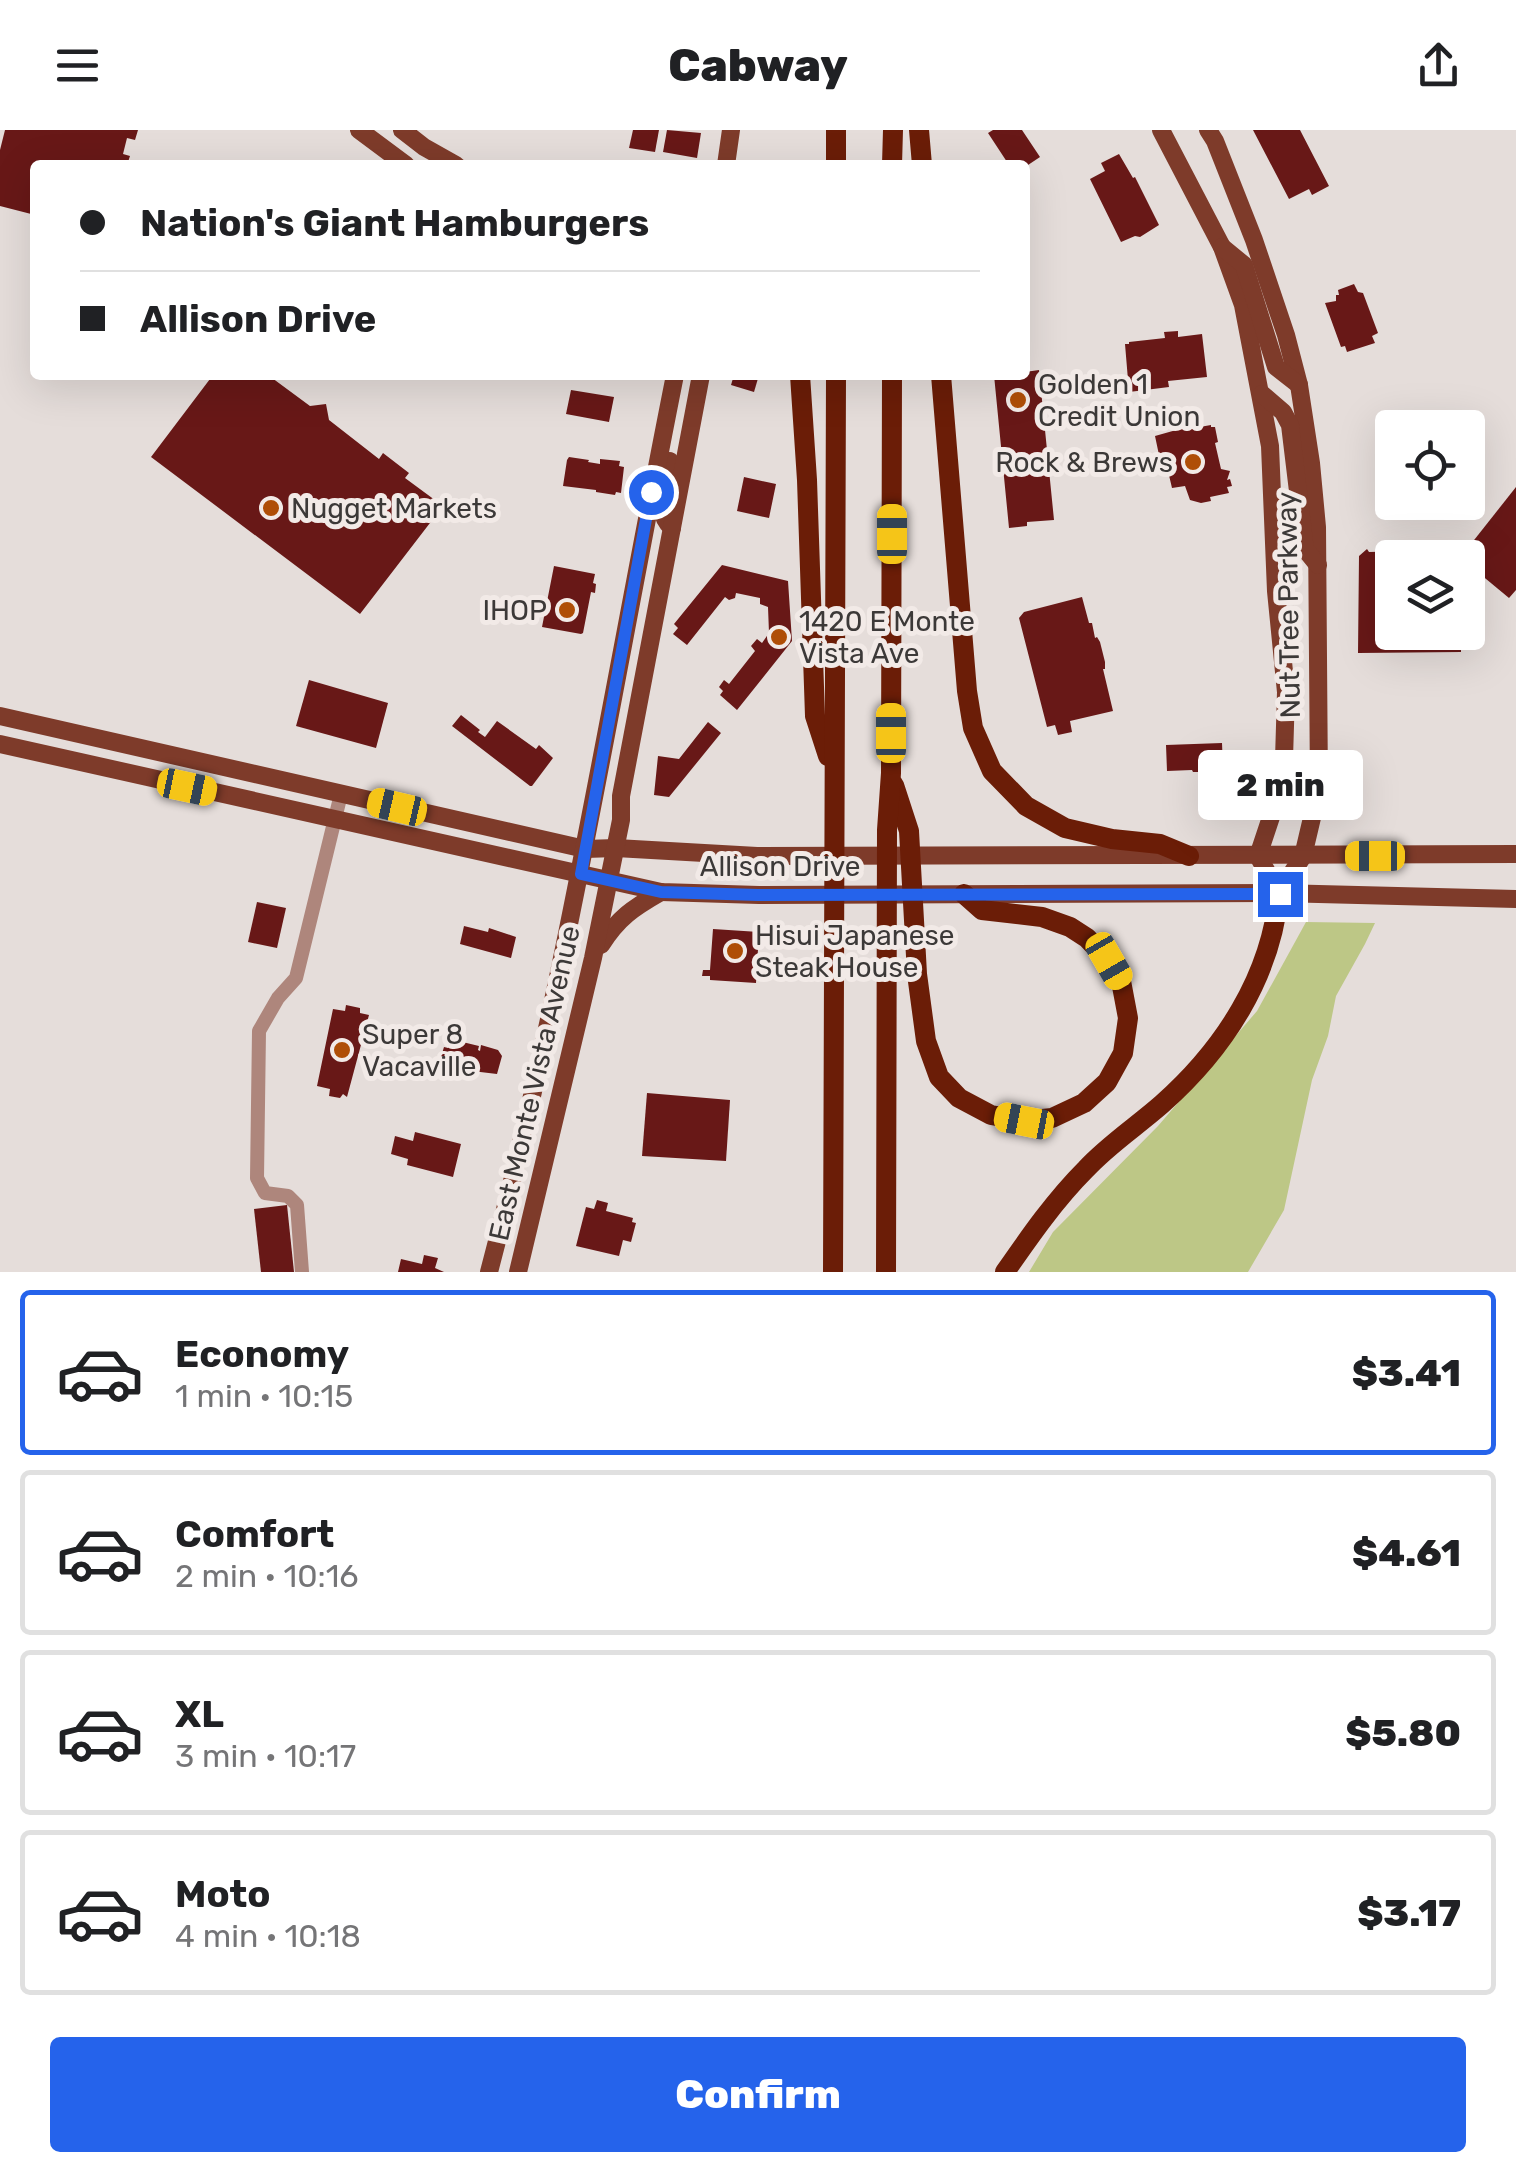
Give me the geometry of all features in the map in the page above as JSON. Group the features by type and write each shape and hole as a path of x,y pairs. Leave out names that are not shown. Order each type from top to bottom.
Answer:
{"highway":[{"path":"836,130 836,160"},
{"path":"892,160 893,130"},
{"path":"918,130 921,160"},
{"path":"800,380 815,716 834,778"},
{"path":"834,1272 836,380"},
{"path":"886,1272 892,380"},
{"path":"941,380 967,691 973,728 992,771 1026,806 1065,828 1112,839 1160,844 1189,856"},
{"path":"891,773 909,831 919,991 926,1042 939,1077 959,1098 992,1115 1024,1121 1052,1118 1084,1104 1107,1082 1123,1054 1128,1018 1121,981 1109,961 1070,927 1042,917 982,910 964,894"},
{"path":"1005,1272 1033,1230 1088,1166 1167,1100 1205,1060 1234,1021 1265,959 1280,894"}],"main road":[{"path":"359,130 399,160"},
{"path":"378,130 389,138 402,130 448,160"},
{"path":"727,160 731,130"},
{"name":"Nut Tree Parkway","path":"1161,130 1222,247 1243,304 1270,446 1276,590 1286,692 1284,758 1258,856"},
{"name":"Nut Tree Parkway","path":"1208,130 1254,240 1286,335 1299,385 1317,527 1319,788 1303,856 1280,894"},
{"path":"1222,247 1244,265 1276,367 1299,385"},
{"name":"East Monte Vista Avenue","path":"489,1272 581,874 674,380"},
{"name":"East Monte Vista Avenue","path":"518,1272 616,848 621,796 700,380"},
{"path":"1262,394 1283,412 1290,425 1305,549 1318,565"},
{"path":"668,411 673,442 662,512 672,528"},
{"path":"645,521 658,536 649,590 655,617"},
{"name":"Allison Drive","path":"0,716 585,849 757,856 1516,854"},
{"name":"Allison Drive","path":"0,744 661,892 1280,894 1516,899"},
{"path":"1258,856 1280,894"},
{"path":"593,958 613,926 630,910 661,892"}],"street":[{"path":"302,1272 297,1205 288,1196 265,1193 258,1178 259,1031 278,998 296,978 342,794"}],"green space":[{"path":"1306,922 1375,923 1336,996 1328,1036 1312,1080 1284,1210 1248,1272 1029,1272 1053,1232 1158,1126 1257,1011"}],"building":[{"path":"5,130 138,130 135,140 127,138 123,154 130,156 129,160 30,160 30,214 0,206 0,150"},
{"path":"633,130 659,130 655,152 629,148"},
{"path":"667,130 701,133 697,158 663,152"},
{"path":"1022,130 1040,157 1030,164 1030,160 1006,160 988,133"},
{"path":"1253,130 1300,130 1329,186 1312,195 1309,189 1289,199"},
{"path":"1119,154 1159,225 1140,237 1121,242 1090,179 1105,171 1101,163"},
{"path":"1354,284 1363,293 1378,333 1372,336 1375,343 1347,352 1345,346 1341,347 1325,303 1336,301 1338,290"},
{"path":"1178,331 1178,337 1202,334 1207,377 1168,381 1169,387 1129,392 1125,344 1165,338 1164,332"},
{"path":"1039,370 1054,520 1009,528 994,380 1030,380 1030,371"},
{"name":"Nugget Markets","path":"209,380 275,380 310,406 326,404 329,420 379,459 383,453 409,473 405,478 443,506 360,614 151,457"},
{"path":"732,380 758,380 754,392 731,385"},
{"path":"571,390 614,397 609,422 566,414"},
{"name":"Rock & Brews","path":"1194,425 1215,427 1221,469 1230,471 1227,480 1232,486 1227,487 1229,493 1201,503 1190,500 1185,486 1172,488 1155,436"},
{"path":"569,457 600,464 600,459 620,461 619,466 624,467 621,493 563,486"},
{"path":"744,477 776,484 769,518 737,511"},
{"path":"1516,487 1516,590 1509,598 1485,578 1485,540 1474,540"},
{"path":"1367,549 1375,552 1375,650 1461,652 1358,653 1359,556"},
{"name":"1420 E Monte Vista Ave","path":"722,565 788,581 792,641 737,710 720,695 723,691 719,687 724,680 729,684 755,651 751,646 757,639 762,643 769,633 768,607 760,604 760,598 736,593 735,598 725,597 687,645 673,634 678,628 674,624"},
{"name":"IHOP","path":"554,566 595,574 595,593 591,592 581,634 542,627"},
{"path":"1082,597 1095,638 1100,642 1113,711 1070,721 1072,732 1058,735 1055,725 1047,727 1019,618 1024,612"},
{"path":"309,680 388,703 376,748 296,726"},
{"path":"461,715 485,737 497,721 536,749 539,745 553,758 530,786 452,726"},
{"path":"708,722 721,733 669,797 654,795 658,756 679,759"},
{"path":"1222,743 1223,768 1167,771 1166,745"},
{"path":"257,902 286,908 277,948 248,942"},
{"path":"464,926 488,932 489,928 516,937 511,958 460,944"},
{"name":"Hisui Japanese Steak House","path":"713,929 759,932 756,983 702,976 703,970 710,970"},
{"name":"Super 8 Vacaville","path":"346,1005 369,1015 347,1097 343,1094 340,1098 329,1096 330,1089 317,1086 333,1009 345,1011"},
{"path":"450,1039 479,1046 480,1051 481,1045 498,1050 502,1056 497,1074 472,1071 470,1075 461,1075 445,1069 445,1061 440,1060"},
{"path":"647,1093 730,1100 726,1161 642,1156"},
{"path":"415,1132 461,1144 453,1177 407,1165 408,1159 391,1154 395,1136 413,1141"},
{"path":"597,1200 608,1203 606,1211 633,1218 636,1223 631,1242 623,1240 619,1256 576,1246 586,1207 594,1209"},
{"path":"287,1205 294,1272 261,1272 254,1209"},
{"path":"424,1255 438,1258 435,1268 444,1272 398,1272 401,1259 422,1264"}],"place":[{"name":"Golden 1 Credit Union","path":"1018,400"},
{"name":"Rock & Brews","path":"1193,462"},
{"name":"Nugget Markets","path":"271,508"},
{"name":"IHOP","path":"567,610"},
{"name":"1420 E Monte Vista Ave","path":"779,637"},
{"name":"Hisui Japanese Steak House","path":"735,951"},
{"name":"Super 8 Vacaville","path":"342,1050"}],"route":[{"path":"651,492 581,874 661,892 758,895 1280,894"}]}
